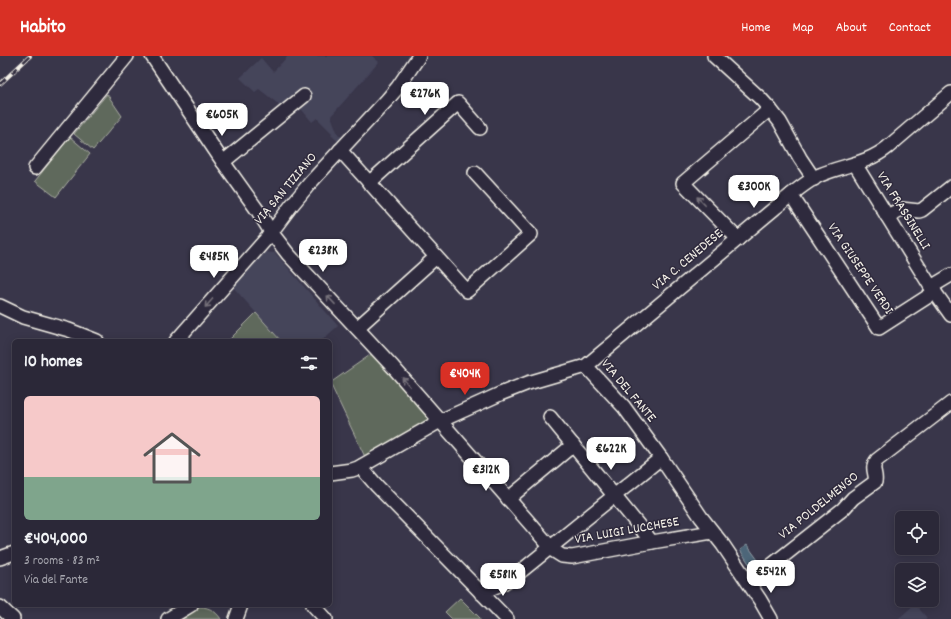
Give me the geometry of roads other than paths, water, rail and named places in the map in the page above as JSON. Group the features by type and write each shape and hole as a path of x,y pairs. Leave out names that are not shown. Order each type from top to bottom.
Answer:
{"street":[{"path":"35,168 127,56"},
{"name":"VIA LUIGI LUCCHESE","path":"152,56 271,232 288,254 393,367 550,547 562,556 572,557 712,532"},
{"name":"VIA SAN TIZIANO","path":"178,339 271,232 290,206 387,100 398,87 419,56"},
{"path":"714,56 770,109 780,122 800,158 814,179"},
{"name":"VIA C. CENEDESE","path":"586,366 791,195 814,179 826,173 871,158 883,151 951,93"},
{"path":"223,162 304,96"},
{"path":"369,183 458,103 480,128"},
{"path":"738,239 683,183 770,109"},
{"path":"340,150 467,291 531,234 476,173"},
{"name":"VIA FRASSINELLI","path":"855,164 933,290 951,315"},
{"path":"887,216 901,209 922,210 951,187"},
{"name":"VIA GIUSEPPE VERDI","path":"791,195 879,328 933,290"},
{"path":"357,328 436,257"},
{"path":"933,290 951,275"},
{"path":"0,306 23,316 69,330 92,339"},
{"name":"VIA DEL FANTE","path":"332,473 352,470 362,466 440,421 500,394 528,383 586,366 624,407 749,583 771,619"},
{"name":"VIA POLDELMENGO","path":"749,583 843,509 853,498 875,482 876,478 874,466 876,460 951,403"},
{"path":"550,417 652,542"},
{"path":"508,499 574,445"},
{"path":"481,593 520,572 661,458"},
{"path":"362,466 377,486 507,619"},
{"path":"0,558 12,554"},
{"path":"168,619 187,607"},
{"path":"236,619 240,607"},
{"path":"315,607 326,619"},
{"path":"0,608 13,619"}],"railway":[{"path":"0,84 30,56"}]}
